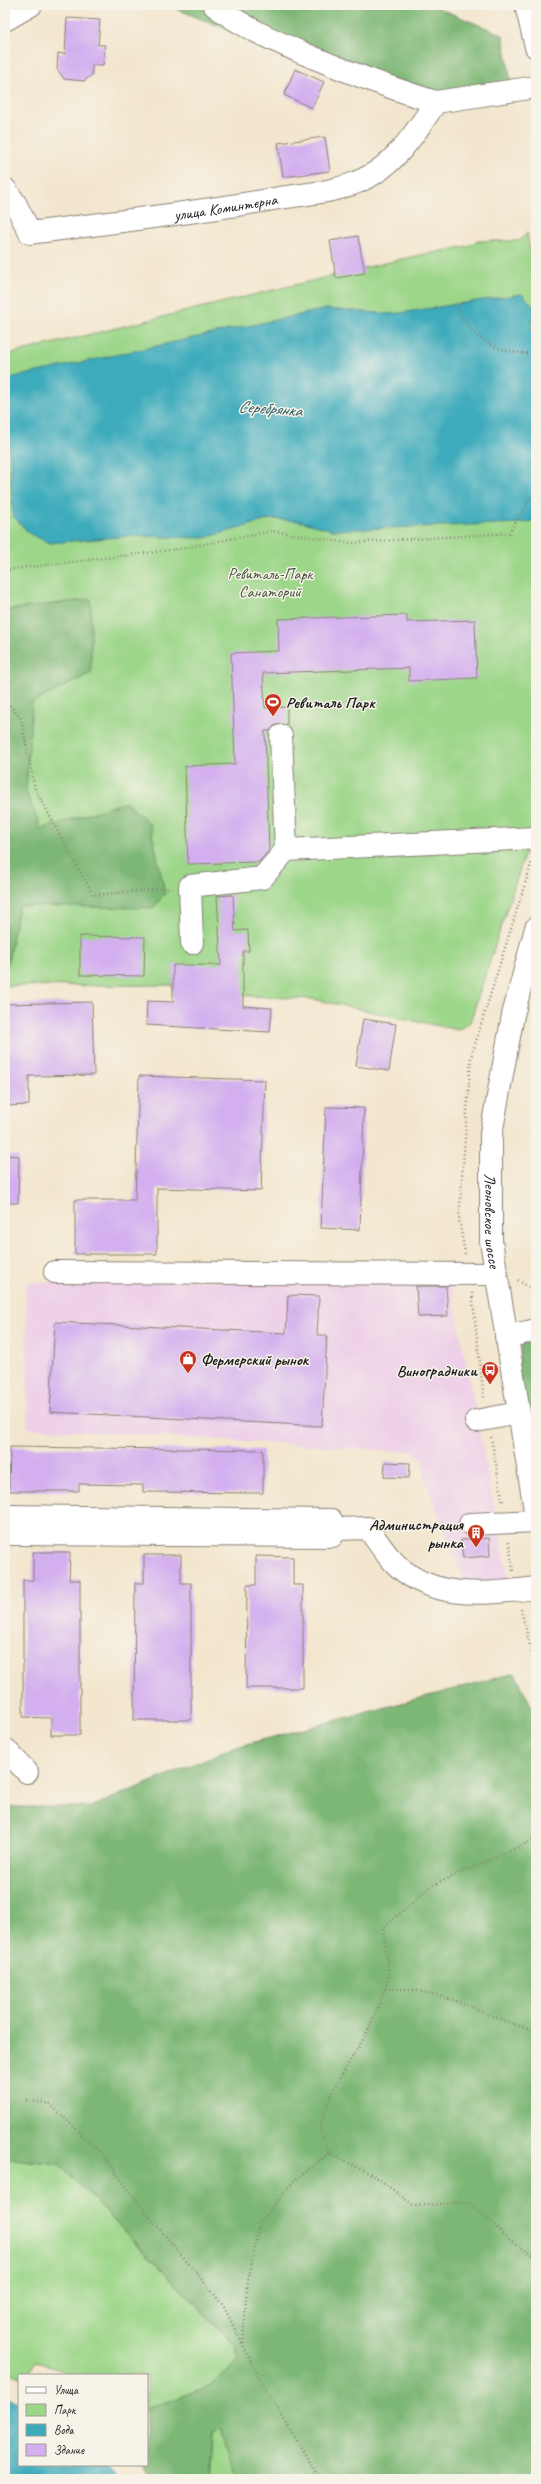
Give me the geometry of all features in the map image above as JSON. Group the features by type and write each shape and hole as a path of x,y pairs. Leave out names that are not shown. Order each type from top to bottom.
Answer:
{"street":[{"path":"5,20 31,5"},
{"path":"214,5 253,31 327,63 409,94 436,102 532,87"},
{"path":"526,5 535,39"},
{"name":"улица Коминтерна","path":"5,189 15,202 30,234 218,208 337,188 363,180 383,167 401,151 436,102"},
{"path":"192,943 190,886 262,878 286,850 281,736"},
{"path":"286,850 536,838"},
{"name":"Леоновское шоссе","path":"535,935 513,1014 492,1134 491,1241 506,1276 506,1337 536,1516"},
{"path":"55,1272 506,1276"},
{"path":"506,1337 536,1330"},
{"path":"476,1420 519,1413"},
{"path":"5,1516 331,1520 338,1529"},
{"path":"470,1524 536,1521"},
{"path":"5,1534 332,1536 338,1529 368,1528 391,1559 419,1580 452,1593 485,1594 536,1588"},
{"path":"5,1749 27,1772"}],"path":[{"path":"532,87 536,128"},
{"path":"456,303 469,329 486,343 507,351 536,353"},
{"path":"5,570 179,549 272,531 350,543 509,533 536,489"},
{"path":"5,700 21,719 35,789 93,895 190,886"},
{"path":"506,1276 536,1292"},
{"path":"536,1839 432,1885 383,1928 389,1976 368,2031 334,2088 319,2128 328,2153 375,2176 414,2206 469,2202 510,2240 536,2257"},
{"path":"385,1988 408,1988 467,2004 520,2027 536,2031"},
{"path":"26,2100 50,2104 101,2153 148,2215 223,2305 263,2385 320,2479"},
{"path":"242,2344 247,2286 260,2222 294,2181 328,2153"}],"shaded area":[{"path":"449,1276 509,1582 467,1588 424,1477 424,1461 414,1452 28,1428 26,1283"}],"green space":[{"path":"166,5 442,5 438,8 503,35 513,94 399,97"},
{"path":"5,197 8,205 5,329"},
{"name":"Ревиталь-Парк Санаторий","path":"527,233 536,286 536,809 530,838 470,1022 458,1030 313,999 173,992 173,985 5,986 5,355 406,258 468,246 478,241 519,241"},
{"path":"5,329 9,355 5,355"},
{"path":"91,599 91,673 32,703 26,791 41,829 126,802 150,824 165,893 153,908 19,906 5,976 5,632 7,610"},
{"path":"536,1339 536,1472 518,1368 522,1341"},
{"path":"515,1673 536,1715 536,2479 240,2479 234,2470 221,2429 213,2433 210,2479 151,2479 144,2466 148,2466 148,2409 210,2386 239,2361 236,2346 59,2164 5,2158 5,1809 15,1807 91,1807 232,1748"},
{"path":"5,2158 59,2164 236,2346 239,2361 210,2386 148,2409 148,2374 66,2374 58,2368 37,2362 28,2374 18,2374 18,2376 5,2372"},
{"path":"221,2428 234,2470 240,2479 210,2479 213,2433"}],"water":[{"name":"Серебрянка","path":"522,294 534,307 531,330 536,339 536,520 523,523 333,530 299,521 271,519 205,538 129,536 50,543 30,534 13,516 5,379 326,309 393,314"},
{"path":"5,2395 18,2402 18,2466 109,2466 122,2479 5,2479"}],"building":[{"path":"67,18 100,20 98,45 105,45 103,65 92,65 92,75 84,81 64,79 57,69 58,53 65,54"},
{"path":"295,69 324,82 312,108 284,95"},
{"path":"325,137 330,171 283,177 278,143"},
{"path":"358,236 365,273 336,278 330,241"},
{"path":"407,615 407,622 475,620 477,678 409,681 409,668 263,673 265,708 287,707 287,725 280,724 274,726 270,731 265,731 269,850 259,862 188,864 185,766 235,764 231,653 279,651 278,619"},
{"path":"233,895 235,931 248,930 249,951 243,951 243,1006 272,1008 270,1032 146,1025 147,1001 173,1002 173,965 221,965 217,896"},
{"path":"80,936 145,937 144,976 80,975"},
{"path":"92,1002 94,1075 29,1076 29,1105 5,1106 5,1004"},
{"path":"363,1019 396,1024 389,1071 356,1066"},
{"path":"139,1076 265,1080 261,1191 157,1188 157,1254 75,1254 75,1200 135,1200"},
{"path":"326,1107 364,1108 360,1230 321,1228"},
{"path":"5,1155 19,1156 18,1203 5,1203"},
{"path":"416,1286 446,1286 448,1316 418,1317"},
{"name":"Фермерский рынок","path":"288,1295 319,1296 317,1335 327,1335 322,1426 50,1412 55,1322 286,1333"},
{"path":"10,1447 263,1450 263,1493 143,1492 143,1485 79,1484 79,1491 9,1491"},
{"path":"385,1462 410,1463 409,1478 384,1477"},
{"name":"Администрация рынка","path":"489,1538 490,1556 463,1558 461,1540"},
{"path":"33,1552 70,1552 69,1580 80,1580 80,1735 51,1735 51,1718 23,1717 23,1580 33,1580"},
{"path":"144,1555 181,1555 181,1583 191,1583 191,1720 134,1720 135,1583 144,1583"},
{"path":"256,1556 293,1557 293,1585 303,1585 303,1688 246,1688 247,1585 256,1585"}],"place":[{"name":"Ревиталь Парк","path":"273,717"},
{"name":"Фермерский рынок","path":"188,1374"},
{"name":"Виноградники","path":"490,1385"},
{"name":"Администрация рынка","path":"476,1548"}]}
